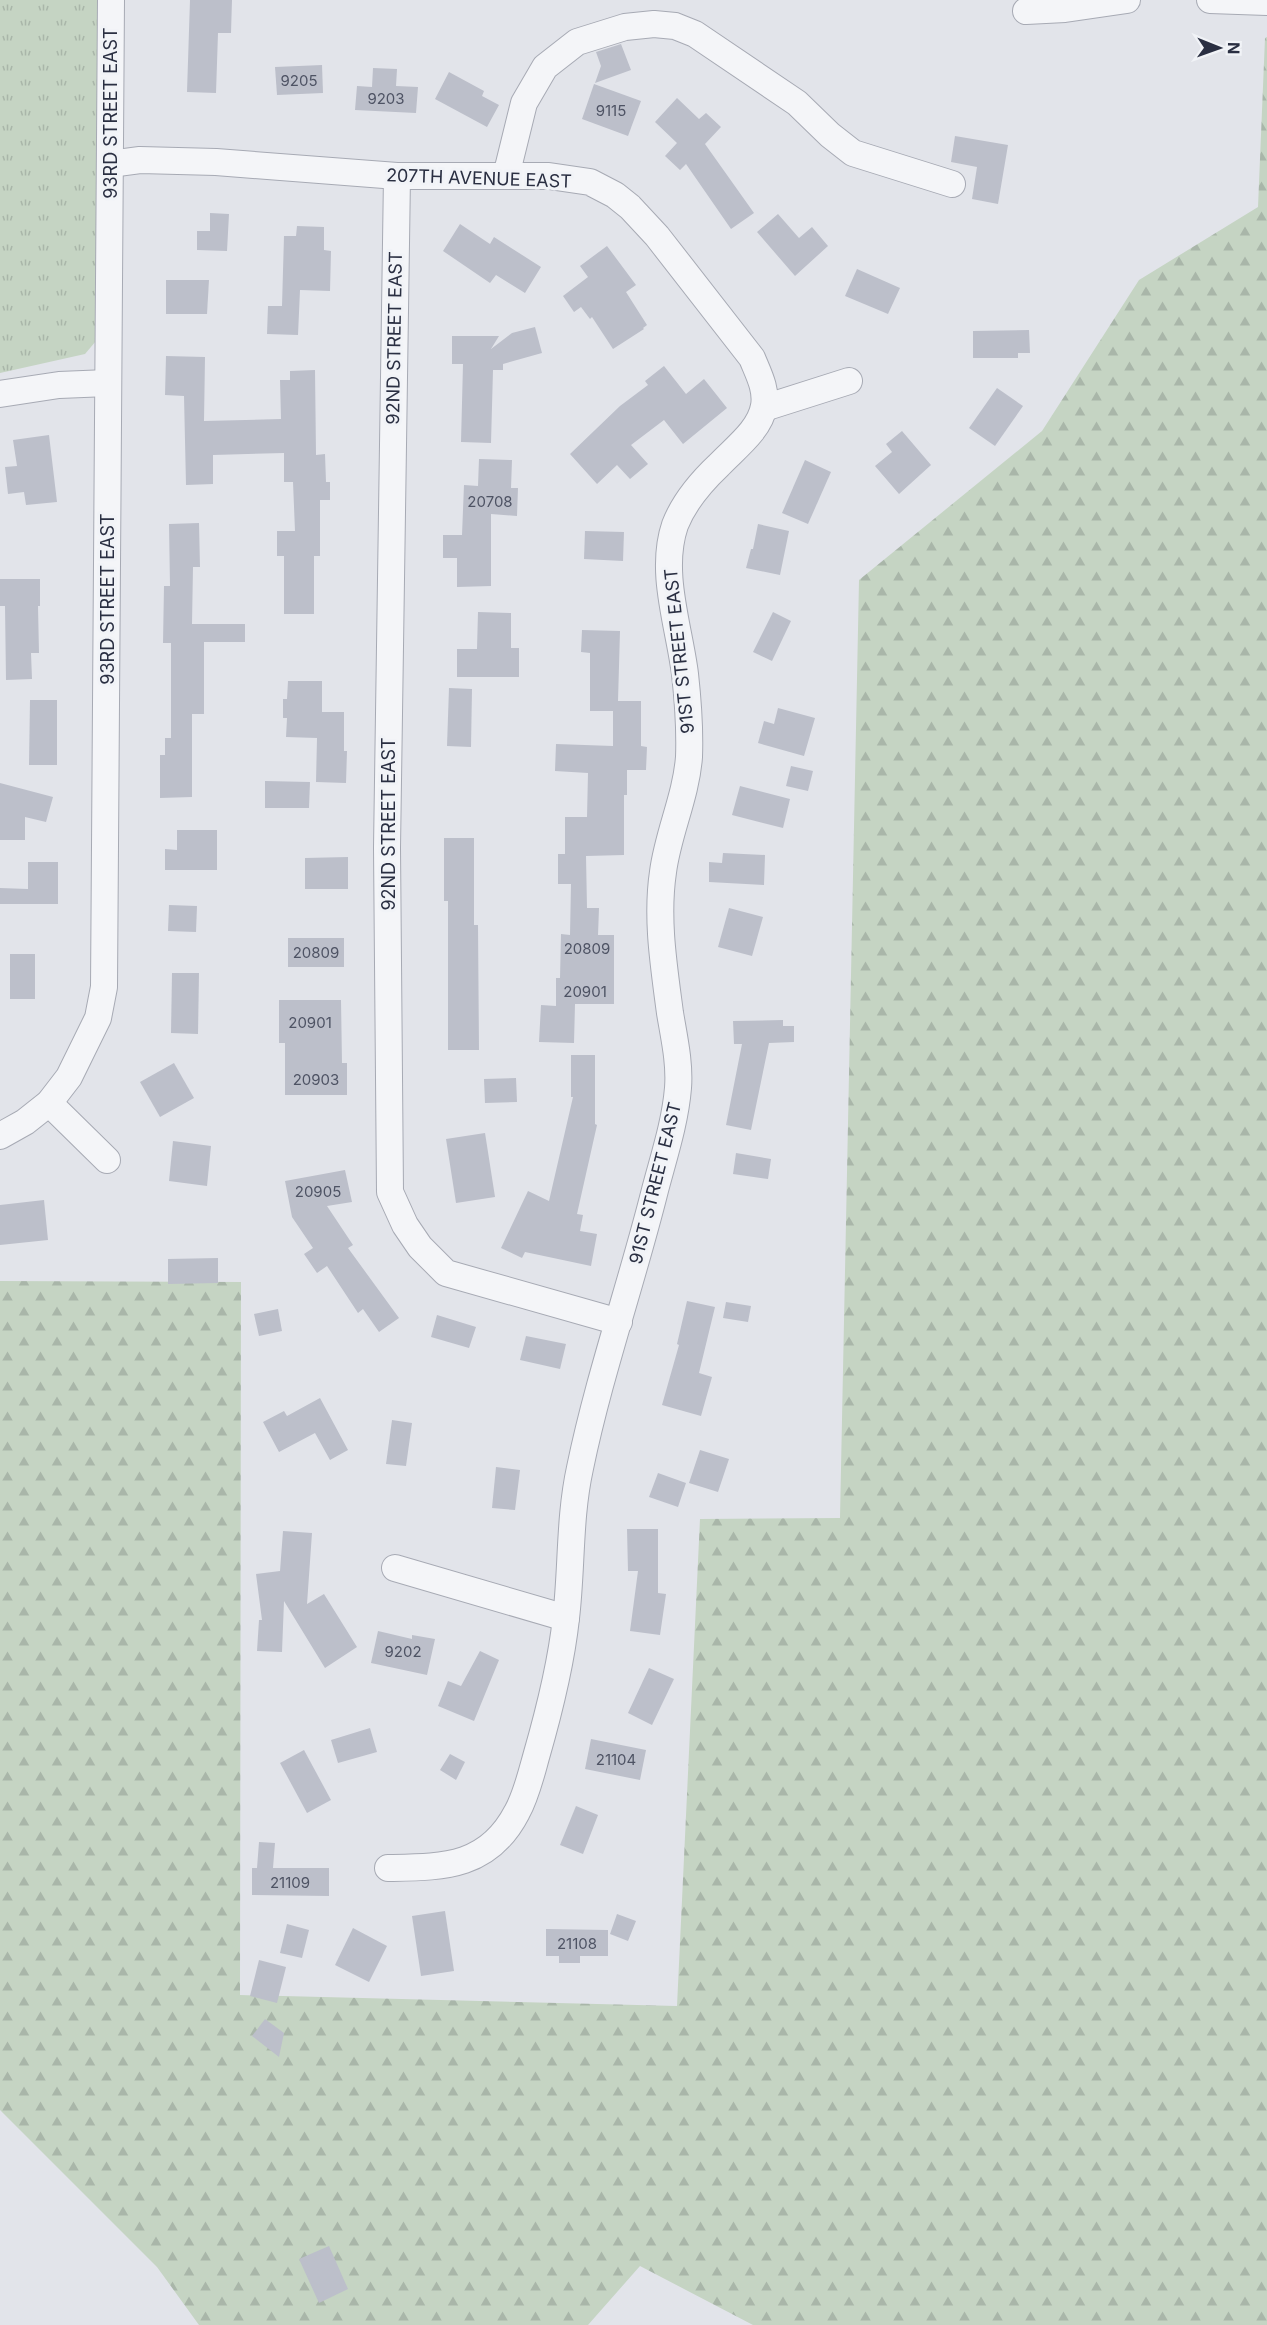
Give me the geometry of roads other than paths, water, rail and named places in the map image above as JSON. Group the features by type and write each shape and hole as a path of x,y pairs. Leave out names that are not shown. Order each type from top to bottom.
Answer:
{"street":[{"name":"93RD STREET EAST","path":"0,1136 25,1122 49,1103 69,1077 98,1018 104,987 111,0"},
{"path":"1026,11 1065,9 1127,0"},
{"path":"1210,0 1267,2"},
{"path":"506,176 524,103 545,67 577,42 625,27 654,24 675,26 695,34 797,103 830,135 853,153 952,183"},
{"name":"207TH AVENUE EAST","path":"110,164 140,160 216,162 397,176 549,176 590,183 615,195 630,207 657,236 752,358 762,381 764,408"},
{"name":"92ND STREET EAST","path":"397,176 387,848 390,1192 405,1225 420,1247 446,1273 619,1322"},
{"path":"764,408 849,381"},
{"path":"0,394 59,385 108,383"},
{"name":"91ST STREET EAST","path":"388,1868 441,1867 460,1863 484,1852 498,1839 517,1812 532,1771 547,1718 566,1618 572,1516 587,1433 675,1113 678,1082 661,947 663,872 685,784 689,757 685,675 668,570 670,546 676,523 689,498 757,424 764,408"},
{"path":"49,1103 107,1160"},
{"path":"395,1568 566,1618"}]}
